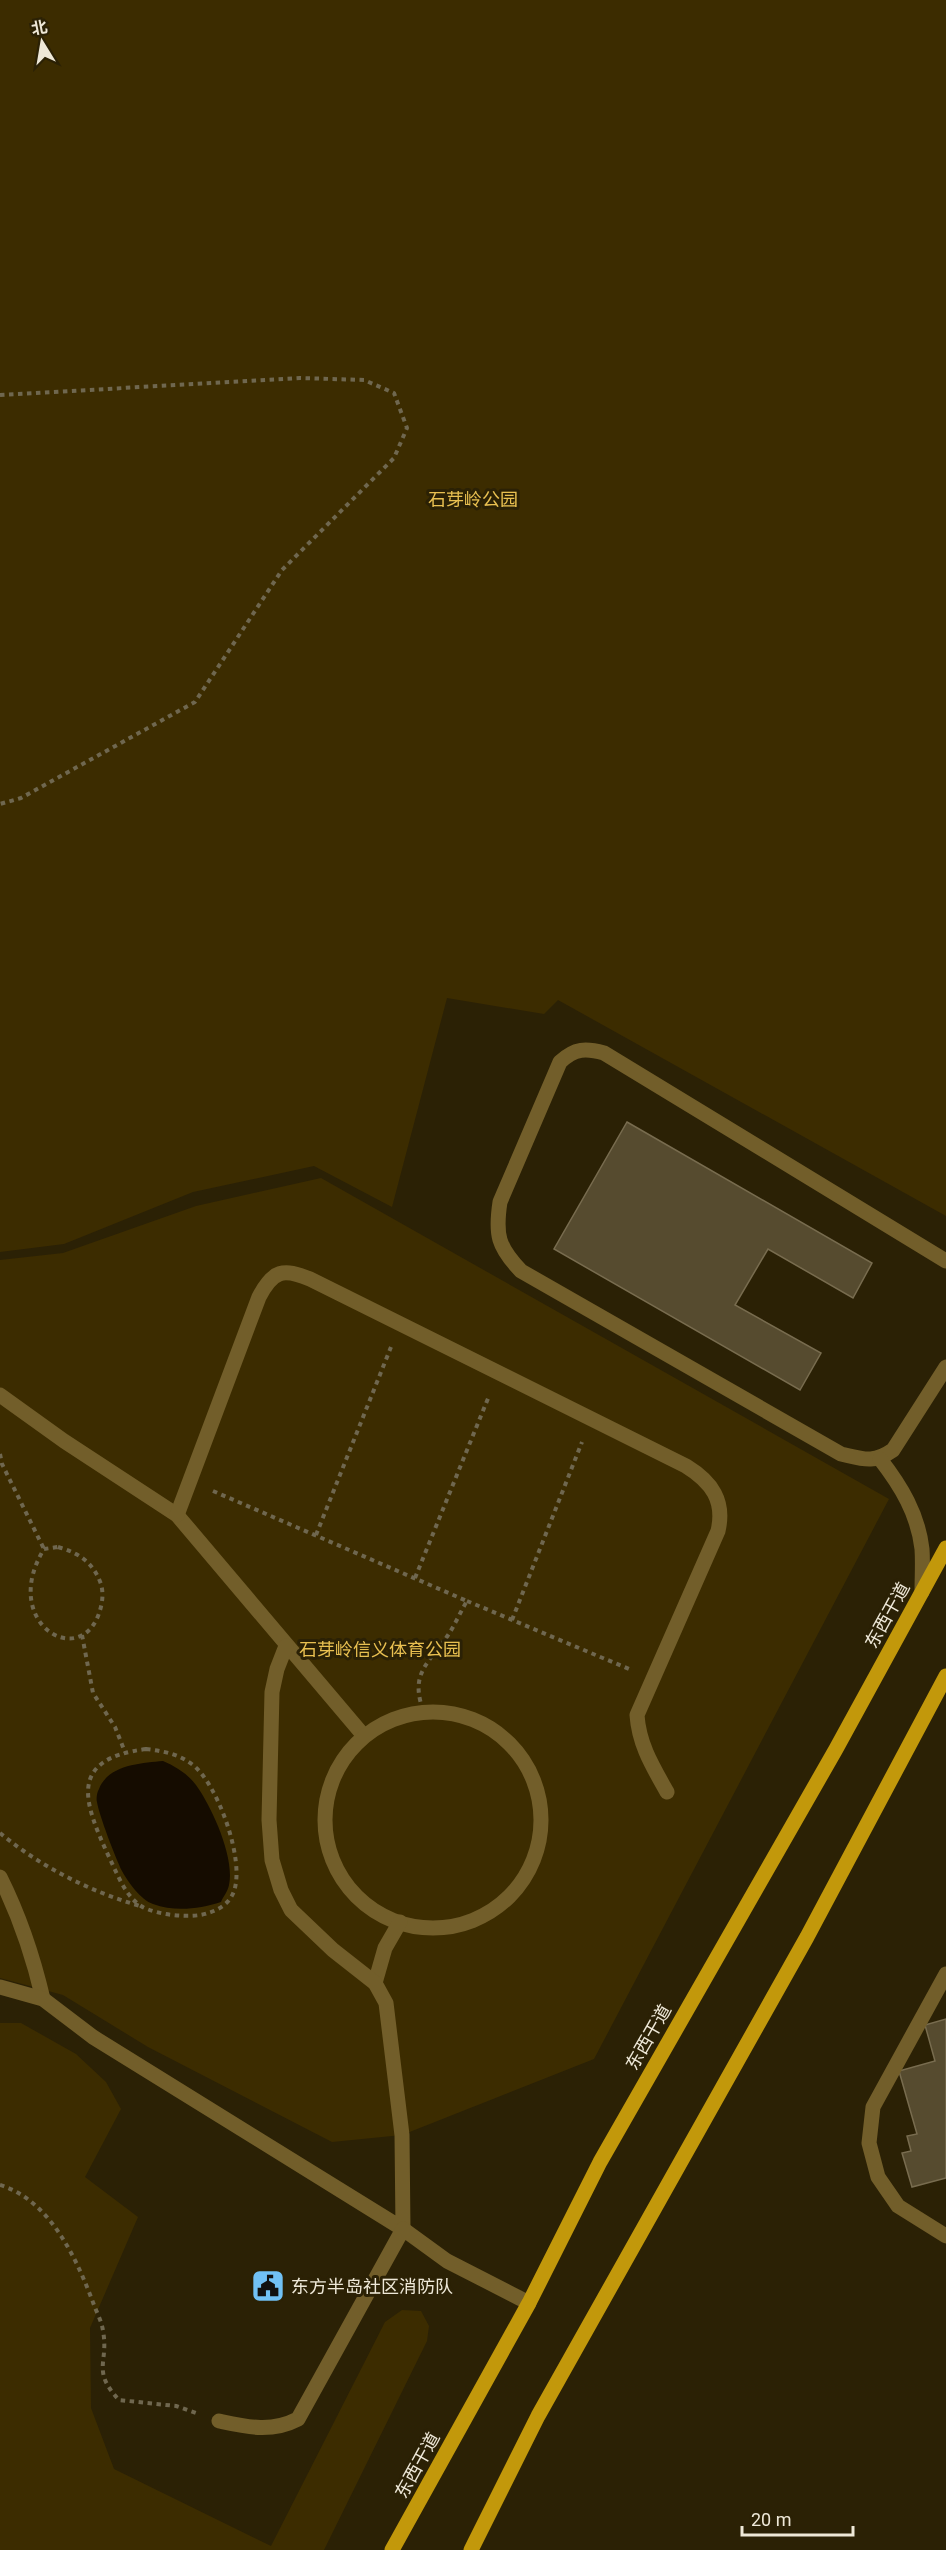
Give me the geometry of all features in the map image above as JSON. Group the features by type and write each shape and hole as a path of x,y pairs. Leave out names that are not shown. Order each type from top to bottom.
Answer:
{"main road":[{"name":"东西干道","path":"392,2550 529,2303 600,2162 946,1548"},
{"path":"471,2550 538,2416 807,1937 946,1676"}],"street":[{"path":"946,1261 604,1053 587,1049 570,1052 560,1062 500,1202 496,1225 500,1247 521,1271 832,1450 861,1459 880,1459 893,1450 946,1367"},
{"path":"177,1515 260,1297 273,1276 281,1272 294,1272 400,1323 702,1476 718,1502 722,1515 718,1531 637,1715 638,1731 646,1756 667,1792"},
{"path":"0,1395 64,1441 177,1515 286,1646 342,1707 364,1737"},
{"path":"880,1459 906,1496 918,1525 922,1550 922,1592"},
{"path":"219,2421 268,2429 284,2426 298,2419 404,2229 402,2135 392,2034 386,2003 375,1983 333,1950 291,1910 281,1890 272,1860 269,1820 272,1692 277,1669 286,1646"},
{"path":"441,1712 477,1720 508,1741 530,1771 541,1806 539,1843 526,1875 504,1902 474,1920 440,1928 405,1925 373,1910 347,1887 330,1856 324,1822 328,1788 344,1757 364,1737 370,1731 404,1715 441,1712"},
{"path":"0,1877 26,1936 43,1999"},
{"path":"375,1983 385,1948 399,1922"},
{"path":"946,1974 873,2107 869,2143 878,2177 898,2206 946,2236"},
{"path":"0,1987 43,1999 93,2037 404,2229 447,2261 529,2303"}],"path":[{"path":"0,395 300,378 364,380 394,393 407,428 394,458 282,570 195,702 21,798 0,804"},
{"path":"316,1536 400,1323"},
{"path":"415,1578 498,1372"},
{"path":"512,1620 591,1419"},
{"path":"0,1454 2,1464 44,1550"},
{"path":"190,1481 652,1679"},
{"path":"58,1547 76,1552 91,1565 101,1585 103,1606 95,1624 82,1635 66,1639 47,1634 35,1622 28,1609 27,1582 34,1563 44,1550 58,1547"},
{"path":"424,1713 419,1700 419,1676 426,1662 445,1640 467,1601"},
{"path":"82,1635 93,1693 115,1727 125,1752"},
{"path":"0,1833 19,1849 61,1874 108,1896 158,1912 180,1916 206,1914 224,1906 234,1891 236,1875 233,1844 226,1821 209,1786 194,1766 170,1752 146,1749 125,1752 100,1762 89,1779 89,1801 95,1826 123,1886 141,1906"},
{"path":"0,2185 16,2190 38,2209 67,2244 86,2283 104,2331 102,2369 107,2386 119,2400 176,2406 219,2421"}],"green space":[{"name":"石芽岭公园","path":"0,0 946,0 946,1216 558,1000 544,1014 447,998 392,1207 314,1166 193,1192 64,1244 0,1252"},
{"name":"石芽岭信义体育公园","path":"321,1178 889,1499 594,2059 402,2135 332,2142 148,2047 63,1995 0,1978 0,1260 63,1253 196,1206"},
{"path":"0,2023 21,2023 76,2054 106,2082 121,2109 85,2177 138,2217 90,2328 91,2408 114,2469 271,2546 385,2322 402,2310 421,2311 429,2326 427,2341 324,2550 0,2550"}],"shaded area":[{"path":"163,1761 193,1781 221,1833 229,1861 230,1874 228,1887 221,1902 187,1909 170,1908 148,1902 131,1885 116,1857 98,1808 98,1790 103,1781 117,1770 135,1764"}],"building":[{"path":"627,1122 872,1263 853,1298 768,1249 735,1305 821,1353 800,1390 554,1249"},
{"path":"946,2019 946,2178 912,2187 902,2153 911,2151 907,2136 917,2134 899,2071 935,2061 925,2025"}],"place":[{"name":"东方半岛社区消防队","path":"268,2286"}]}
